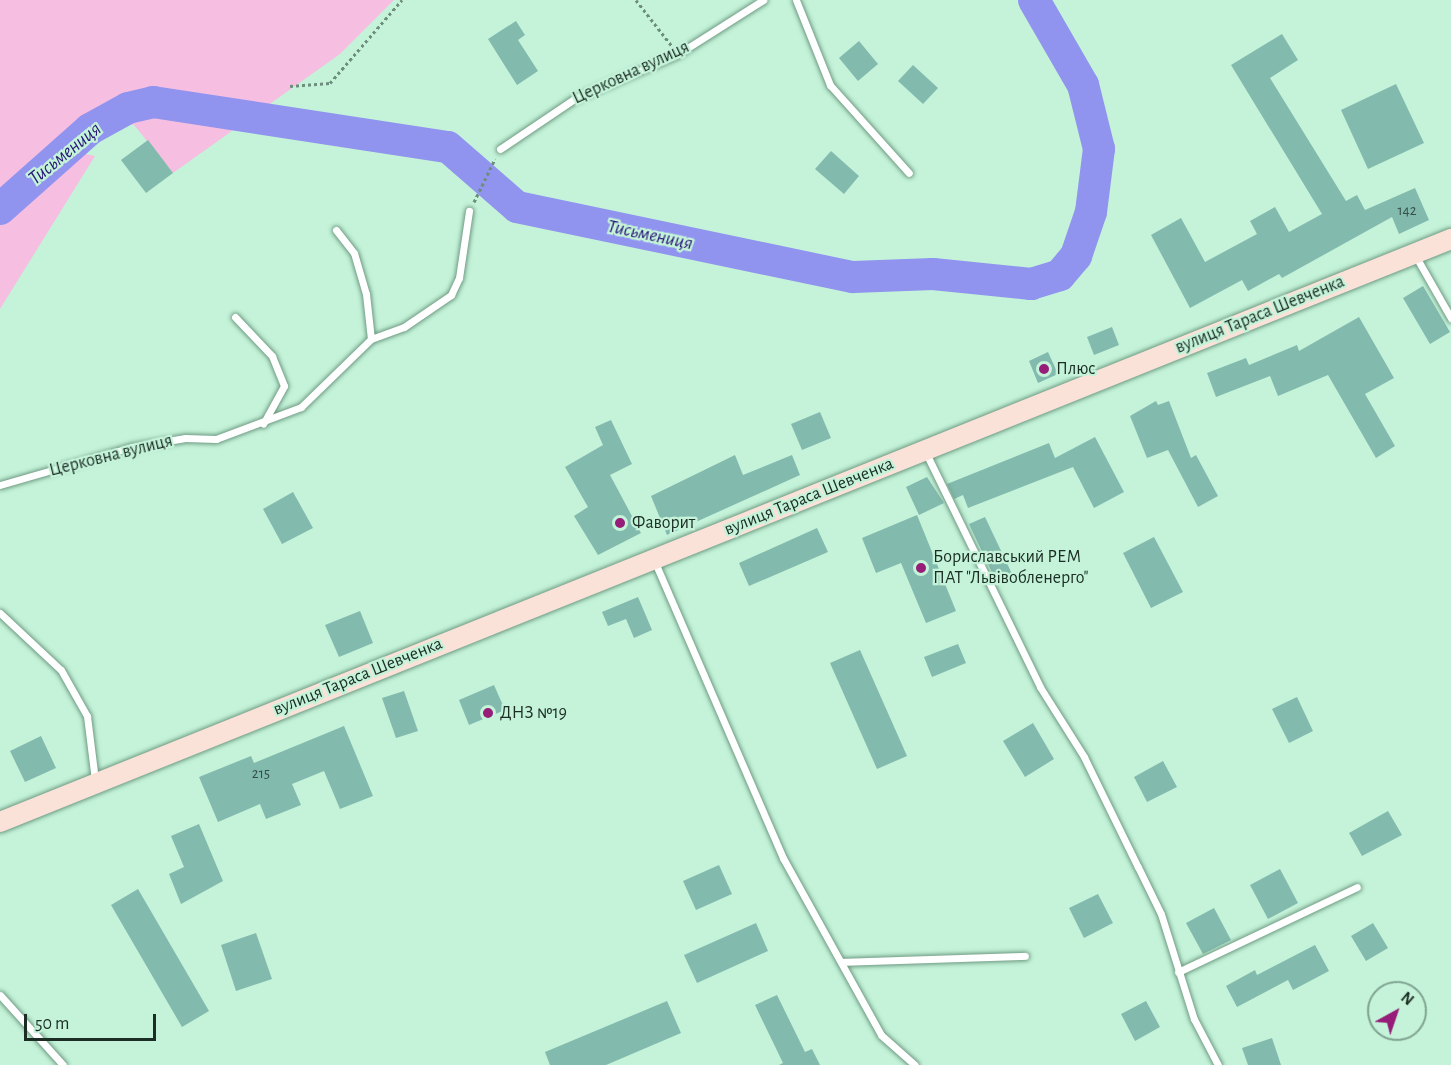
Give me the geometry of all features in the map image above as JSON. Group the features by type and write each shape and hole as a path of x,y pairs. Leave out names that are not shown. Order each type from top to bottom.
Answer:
{"main road":[{"name":"вулиця Тараса Шевченка","path":"0,822 1451,239"}],"lane":[{"name":"Церковна вулиця","path":"500,149 573,99 678,54 763,0"},
{"path":"796,0 830,85 909,172"},
{"name":"Церковна вулиця","path":"0,485 132,447 185,438 216,439 262,424 300,406 371,339 404,327 451,295 459,278 469,212"},
{"path":"336,230 354,253 366,294 371,339"},
{"path":"1414,253 1451,318"},
{"path":"235,317 272,356 284,386 262,424"},
{"path":"925,451 1040,687 1120,829 1161,914 1194,1019 1218,1065"},
{"path":"653,558 783,858 881,1035 915,1065"},
{"path":"0,613 61,670 87,716 95,784"},
{"path":"1178,972 1357,887"},
{"path":"842,962 1025,956"},
{"path":"0,995 63,1065"}],"path":[{"path":"290,86 330,83 402,0"},
{"path":"636,0 678,54"},
{"path":"469,212 500,149"}],"shaded area":[{"path":"0,0 394,0 340,54 173,173 134,125 83,118 71,151 95,156 0,309"}],"building":[{"path":"516,21 525,35 518,40 538,71 517,85 488,39"},
{"path":"1282,34 1298,60 1270,78 1346,201 1357,195 1365,210 1415,188 1429,220 1399,234 1392,217 1282,278 1279,274 1248,291 1242,280 1190,308 1151,235 1181,218 1205,262 1257,234 1250,221 1275,207 1289,232 1322,214 1231,65"},
{"path":"859,41 878,64 858,81 839,58"},
{"path":"913,65 938,88 923,104 898,81"},
{"path":"1396,84 1424,143 1368,169 1341,110"},
{"path":"148,140 173,173 146,193 121,160"},
{"path":"831,151 859,176 844,194 815,169"},
{"path":"1423,286 1450,332 1430,344 1403,298"},
{"path":"1359,317 1394,378 1365,394 1395,446 1376,458 1328,375 1278,396 1270,376 1216,397 1207,373 1246,358 1249,365 1297,345 1299,351"},
{"path":"1112,327 1119,345 1094,355 1087,337"},
{"path":"1048,352 1058,374 1038,383 1029,361"},
{"path":"1156,401 1158,405 1169,401 1191,458 1196,455 1218,496 1198,507 1168,450 1147,458 1130,416"},
{"path":"820,412 831,438 802,450 791,424"},
{"path":"611,420 632,464 610,475 641,533 598,555 574,516 588,507 565,467 603,445 595,427"},
{"path":"1095,437 1124,492 1094,508 1073,467 968,508 963,495 954,499 947,484 1049,443 1055,458"},
{"path":"735,455 743,475 792,455 800,475 667,535 651,496"},
{"path":"927,477 944,503 919,515 906,487"},
{"path":"293,492 313,528 282,544 263,509"},
{"name":"Бориславський РЕМ ПАТ \"Львівобленерго\"","path":"917,515 956,611 926,623 901,563 876,573 862,538"},
{"path":"985,517 1013,576 997,583 969,524"},
{"path":"817,528 828,552 749,586 739,563"},
{"path":"1154,537 1183,592 1151,608 1123,553"},
{"path":"638,597 652,630 634,638 626,619 608,626 602,612"},
{"path":"360,611 373,643 339,657 325,625"},
{"path":"958,644 966,663 932,677 924,657"},
{"path":"860,650 907,756 877,769 830,663"},
{"path":"494,685 505,710 469,725 459,700"},
{"path":"404,691 418,731 396,738 382,698"},
{"path":"1297,697 1313,731 1289,743 1272,709"},
{"path":"1033,723 1054,759 1025,777 1003,741"},
{"path":"344,726 373,796 340,809 324,771 292,784 301,805 266,819 260,804 218,822 199,777 251,756 254,763"},
{"path":"41,736 56,768 25,782 10,751"},
{"path":"1163,761 1177,787 1147,802 1134,777"},
{"path":"1388,811 1402,835 1362,856 1349,833"},
{"path":"199,824 223,881 181,904 169,874 184,867 171,836"},
{"path":"719,865 732,894 696,910 683,881"},
{"path":"1280,869 1298,903 1268,919 1250,885"},
{"path":"138,889 209,1011 182,1027 111,905"},
{"path":"1098,894 1113,923 1084,938 1069,908"},
{"path":"1214,908 1231,940 1203,954 1186,923"},
{"path":"756,923 768,951 697,983 684,955"},
{"path":"1373,923 1388,948 1366,961 1351,936"},
{"path":"256,933 272,979 236,991 221,945"},
{"path":"1315,945 1329,971 1293,990 1288,980 1237,1007 1226,986 1255,970 1257,975"},
{"path":"777,995 805,1052 812,1049 820,1065 779,1065 783,1063 755,1005"},
{"path":"667,1001 681,1033 606,1065 550,1065 545,1052"},
{"path":"1146,1001 1160,1027 1135,1041 1121,1014"},
{"path":"1272,1038 1281,1065 1248,1065 1242,1048"}],"waterway":[{"name":"Тисьмениця","path":"0,209 90,129 128,108 153,102 448,147 517,207 853,277 933,274 1031,284 1060,275 1076,256 1091,212 1099,149 1083,85 1034,0"}],"place":[{"name":"Плюс","path":"1044,369"},
{"name":"Фаворит","path":"620,523"},
{"name":"Бориславський РЕМ ПАТ \"Львівобленерго\"","path":"921,568"},
{"name":"ДНЗ №19","path":"488,713"}]}
